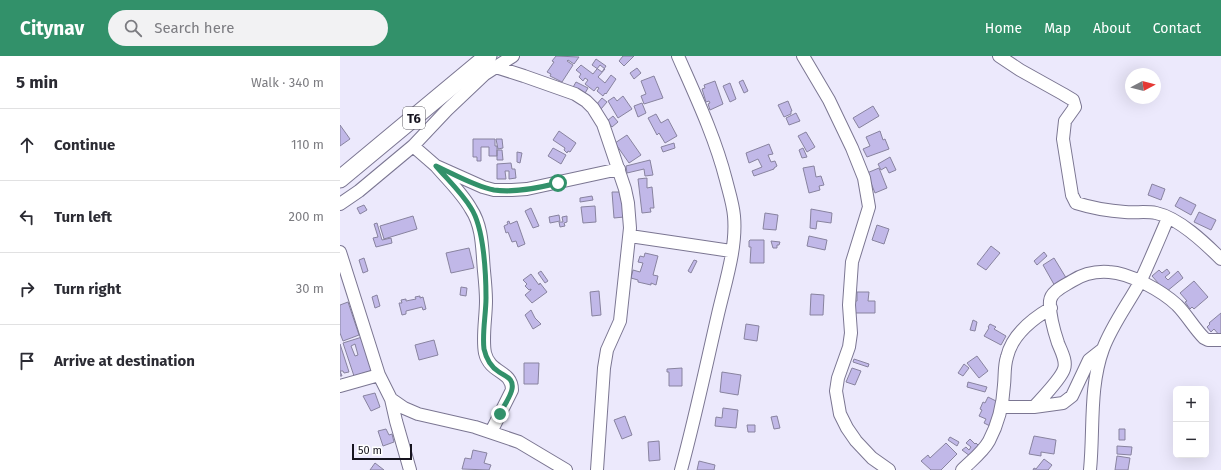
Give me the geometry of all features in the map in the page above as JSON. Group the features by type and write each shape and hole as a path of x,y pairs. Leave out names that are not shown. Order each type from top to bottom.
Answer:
{"highway":[{"name":"T6","path":"340,179 487,62"}],"street":[{"path":"340,204 359,191 413,146 460,97 487,62 513,56"},
{"path":"678,56 705,118 721,162 734,216 734,240 732,251 681,470"},
{"path":"803,56 829,100 852,148 864,178 869,207 852,262 848,306 851,333 849,347 838,378 836,391 840,414 856,441 872,458 889,470"},
{"path":"999,56 1020,70 1073,100 1075,103 1075,107 1065,121 1063,139 1072,195 1076,203 1117,212 1156,213 1168,218 1188,230 1221,259"},
{"path":"487,62 568,91 586,101 598,115 603,124 619,169 628,203 630,236 620,321 607,350 604,368 597,470"},
{"path":"413,146 436,166 462,195 476,219 482,248 486,297 484,340 486,355 489,362 498,372 508,377 512,383 512,390 491,432"},
{"path":"436,166 483,187 494,190 512,190 544,186 619,169"},
{"path":"1090,470 1094,398 1097,374 1103,350 1140,281 1168,218"},
{"path":"630,236 732,251"},
{"path":"340,252 345,287 391,399 410,470"},
{"path":"1034,407 1064,371 1065,361 1053,326 1050,302 1052,296 1058,290 1085,274 1110,272 1118,273 1140,281 1169,298 1182,310 1204,338 1208,340 1221,340"},
{"path":"962,470 989,442 1003,399 1005,368 1009,350 1023,329 1032,320 1051,308"},
{"path":"1001,407 1034,407 1063,402 1069,399 1076,389 1089,360 1103,350"},
{"path":"340,386 380,375"},
{"path":"391,399 404,408 418,414 491,432 519,442 566,470"}],"building":[{"path":"556,56 579,57 574,64 568,60 567,61 573,65 562,82 550,76 551,74 547,72"},
{"path":"623,56 634,56 624,66 619,61"},
{"path":"596,59 606,66 602,72 592,65"},
{"path":"581,65 593,74 600,65 605,69 598,77 605,83 611,75 616,79 606,94 605,93 603,96 597,91 599,88 597,87 594,91 585,84 588,80 585,78 583,81 579,77 581,74 576,70"},
{"path":"637,68 641,73 634,79 630,73"},
{"path":"654,76 663,98 644,104 641,96 646,94 641,81"},
{"path":"743,80 748,91 744,93 739,82"},
{"path":"715,81 723,104 710,110 708,104 710,103 709,101 706,102 702,89 705,88 704,85"},
{"path":"576,82 588,88 584,95 572,89"},
{"path":"730,83 736,99 730,102 723,86"},
{"path":"623,96 632,109 618,118 608,101 614,97 617,101"},
{"path":"602,98 607,102 601,109 596,105"},
{"path":"788,101 792,111 791,114 784,117 778,105"},
{"path":"642,103 646,113 638,117 634,106"},
{"path":"873,106 879,116 859,128 853,118"},
{"path":"796,113 800,121 789,125 786,118"},
{"path":"656,114 661,123 668,119 677,136 665,143 659,133 657,135 648,118"},
{"path":"613,116 618,122 612,127 607,121"},
{"path":"340,125 350,139 340,146"},
{"path":"559,131 576,143 570,152 568,151 567,153 564,150 565,148 553,140"},
{"path":"880,131 883,140 885,139 889,149 867,157 863,149 870,146 866,137"},
{"path":"806,132 815,147 807,152 798,136"},
{"path":"627,135 641,155 629,163 615,143"},
{"path":"473,139 495,139 497,156 489,156 489,147 481,147 481,161 477,161 477,157 473,157"},
{"path":"496,139 502,139 503,148 498,149"},
{"path":"674,143 675,148 663,152 661,147"},
{"path":"769,144 773,154 768,155 771,162 775,161 777,166 774,169 754,176 752,171 762,167 758,159 749,163 746,153"},
{"path":"553,148 566,155 561,164 548,156"},
{"path":"803,148 807,157 802,158 799,150"},
{"path":"497,150 502,150 503,160 497,160"},
{"path":"517,152 522,153 520,163 517,162"},
{"path":"890,157 896,170 889,173 886,167 881,170 878,164"},
{"path":"650,160 653,175 645,176 644,169 627,173 626,166"},
{"path":"511,163 512,169 515,169 516,178 509,179 509,171 505,171 506,179 497,179 497,164"},
{"path":"814,166 816,177 821,176 824,185 819,186 820,190 809,193 803,168"},
{"path":"879,168 887,188 875,193 867,173"},
{"path":"647,178 647,188 652,187 654,208 650,208 651,212 642,213 638,179"},
{"path":"1152,184 1165,189 1161,200 1148,195"},
{"path":"612,192 622,192 624,217 614,218"},
{"path":"592,196 593,200 580,202 580,198"},
{"path":"1180,197 1196,205 1191,215 1175,206"},
{"path":"364,205 367,210 360,214 357,208"},
{"path":"595,206 596,222 583,223 581,207"},
{"path":"531,208 539,226 533,228 525,211"},
{"path":"811,209 832,213 831,223 817,221 816,229 810,228"},
{"path":"1199,212 1216,220 1211,230 1194,222"},
{"path":"765,213 778,215 776,230 763,229"},
{"path":"559,215 560,221 550,223 549,217"},
{"path":"413,216 417,229 384,239 380,226"},
{"path":"567,216 567,222 564,223 565,226 560,227 559,222 563,222 562,217"},
{"path":"509,221 510,224 517,221 525,244 518,247 516,241 512,242 508,232 506,233 504,226 508,224 507,222"},
{"path":"377,223 382,240 391,238 392,243 376,247 373,238 378,237 374,224"},
{"path":"877,225 889,229 884,244 872,240"},
{"path":"809,236 827,240 825,250 807,246"},
{"path":"750,240 764,240 764,263 750,263"},
{"path":"771,241 780,242 779,245 777,245 777,248 773,248"},
{"path":"991,246 1000,253 986,270 977,264"},
{"path":"469,248 474,268 451,273 446,253"},
{"path":"1044,252 1047,256 1037,265 1034,261"},
{"path":"645,253 658,256 653,275 658,276 656,285 638,282 638,280 631,278 633,270 640,272 643,263 638,262 640,256 644,257"},
{"path":"364,258 368,271 363,273 359,260"},
{"path":"1054,258 1068,281 1056,288 1043,265"},
{"path":"694,260 697,261 691,273 688,271"},
{"path":"1167,269 1170,273 1165,277 1168,280 1178,271 1183,278 1166,292 1152,276 1159,270 1162,273"},
{"path":"541,271 548,281 545,283 538,273"},
{"path":"531,274 539,285 540,283 547,292 532,303 525,295 531,289 529,290 525,286 527,284 523,280"},
{"path":"1194,281 1208,297 1194,309 1192,307 1190,309 1185,302 1187,301 1180,293"},
{"path":"461,287 467,288 466,296 460,295"},
{"path":"599,291 601,315 592,316 590,292"},
{"path":"857,292 869,292 868,301 875,301 875,313 855,313"},
{"path":"811,294 824,295 823,315 810,315"},
{"path":"377,295 380,306 375,308 372,297"},
{"path":"420,296 420,298 423,297 426,309 423,310 422,307 406,311 406,314 402,315 399,303 402,303 401,300 406,299 406,301 416,299 415,297"},
{"path":"348,302 359,335 343,341 340,333 340,305"},
{"path":"531,310 535,318 541,324 533,329 525,315"},
{"path":"1221,313 1220,336 1214,329 1211,332 1207,327 1210,324 1209,323"},
{"path":"973,320 977,322 975,331 970,330"},
{"path":"746,324 759,326 757,341 744,339"},
{"path":"990,324 996,327 994,329 1006,336 1001,345 984,336"},
{"path":"362,337 373,370 354,376 343,343","holes":["355,344 358,355 355,356 351,346"]},
{"path":"434,340 438,355 419,360 415,345"},
{"path":"340,344 349,372 344,373 343,371 340,371"},
{"path":"977,356 988,371 979,378 967,363"},
{"path":"854,359 869,364 868,367 853,362"},
{"path":"524,363 539,363 538,384 524,384"},
{"path":"964,364 969,368 963,376 958,373"},
{"path":"682,368 682,386 669,386 669,372 667,372 667,369"},
{"path":"852,368 861,371 855,385 846,382"},
{"path":"722,372 741,375 738,395 720,392"},
{"path":"968,382 987,387 985,392 967,387"},
{"path":"375,393 380,407 371,411 363,396"},
{"path":"988,397 1000,403 990,426 984,423 986,419 979,416 982,410 980,409 983,402 985,403"},
{"path":"723,408 738,410 736,428 715,426 716,417 722,418"},
{"path":"625,416 632,435 622,439 614,420"},
{"path":"777,416 780,428 774,429 771,417"},
{"path":"747,425 755,425 755,432 748,432"},
{"path":"386,429 389,435 392,434 394,442 383,446 378,431"},
{"path":"1119,429 1125,429 1125,440 1119,440"},
{"path":"1034,436 1056,440 1054,454 1041,452 1041,456 1029,454"},
{"path":"950,437 959,442 957,446 948,440"},
{"path":"970,439 980,447 970,456 962,450 966,447 969,450 971,447 966,443"},
{"path":"659,441 660,460 649,461 648,442"},
{"path":"946,443 957,454 941,470 931,470 921,461 928,455 930,458"},
{"path":"1117,446 1132,447 1131,455 1117,454"},
{"path":"473,450 487,453 484,463 491,465 489,470 462,469 465,458 471,459"},
{"path":"1117,456 1130,458 1128,470 1115,470"},
{"path":"1044,459 1052,465 1048,470 1033,470 1034,468 1036,469"},
{"path":"699,461 715,465 714,470 697,470"},
{"path":"375,463 384,470 370,470"}],"route":[{"path":"500,414 512,390 512,383 508,377 498,372 489,362 484,348 486,297 480,229 471,209 462,195 436,166 483,187 494,190 527,189 558,183"}]}
